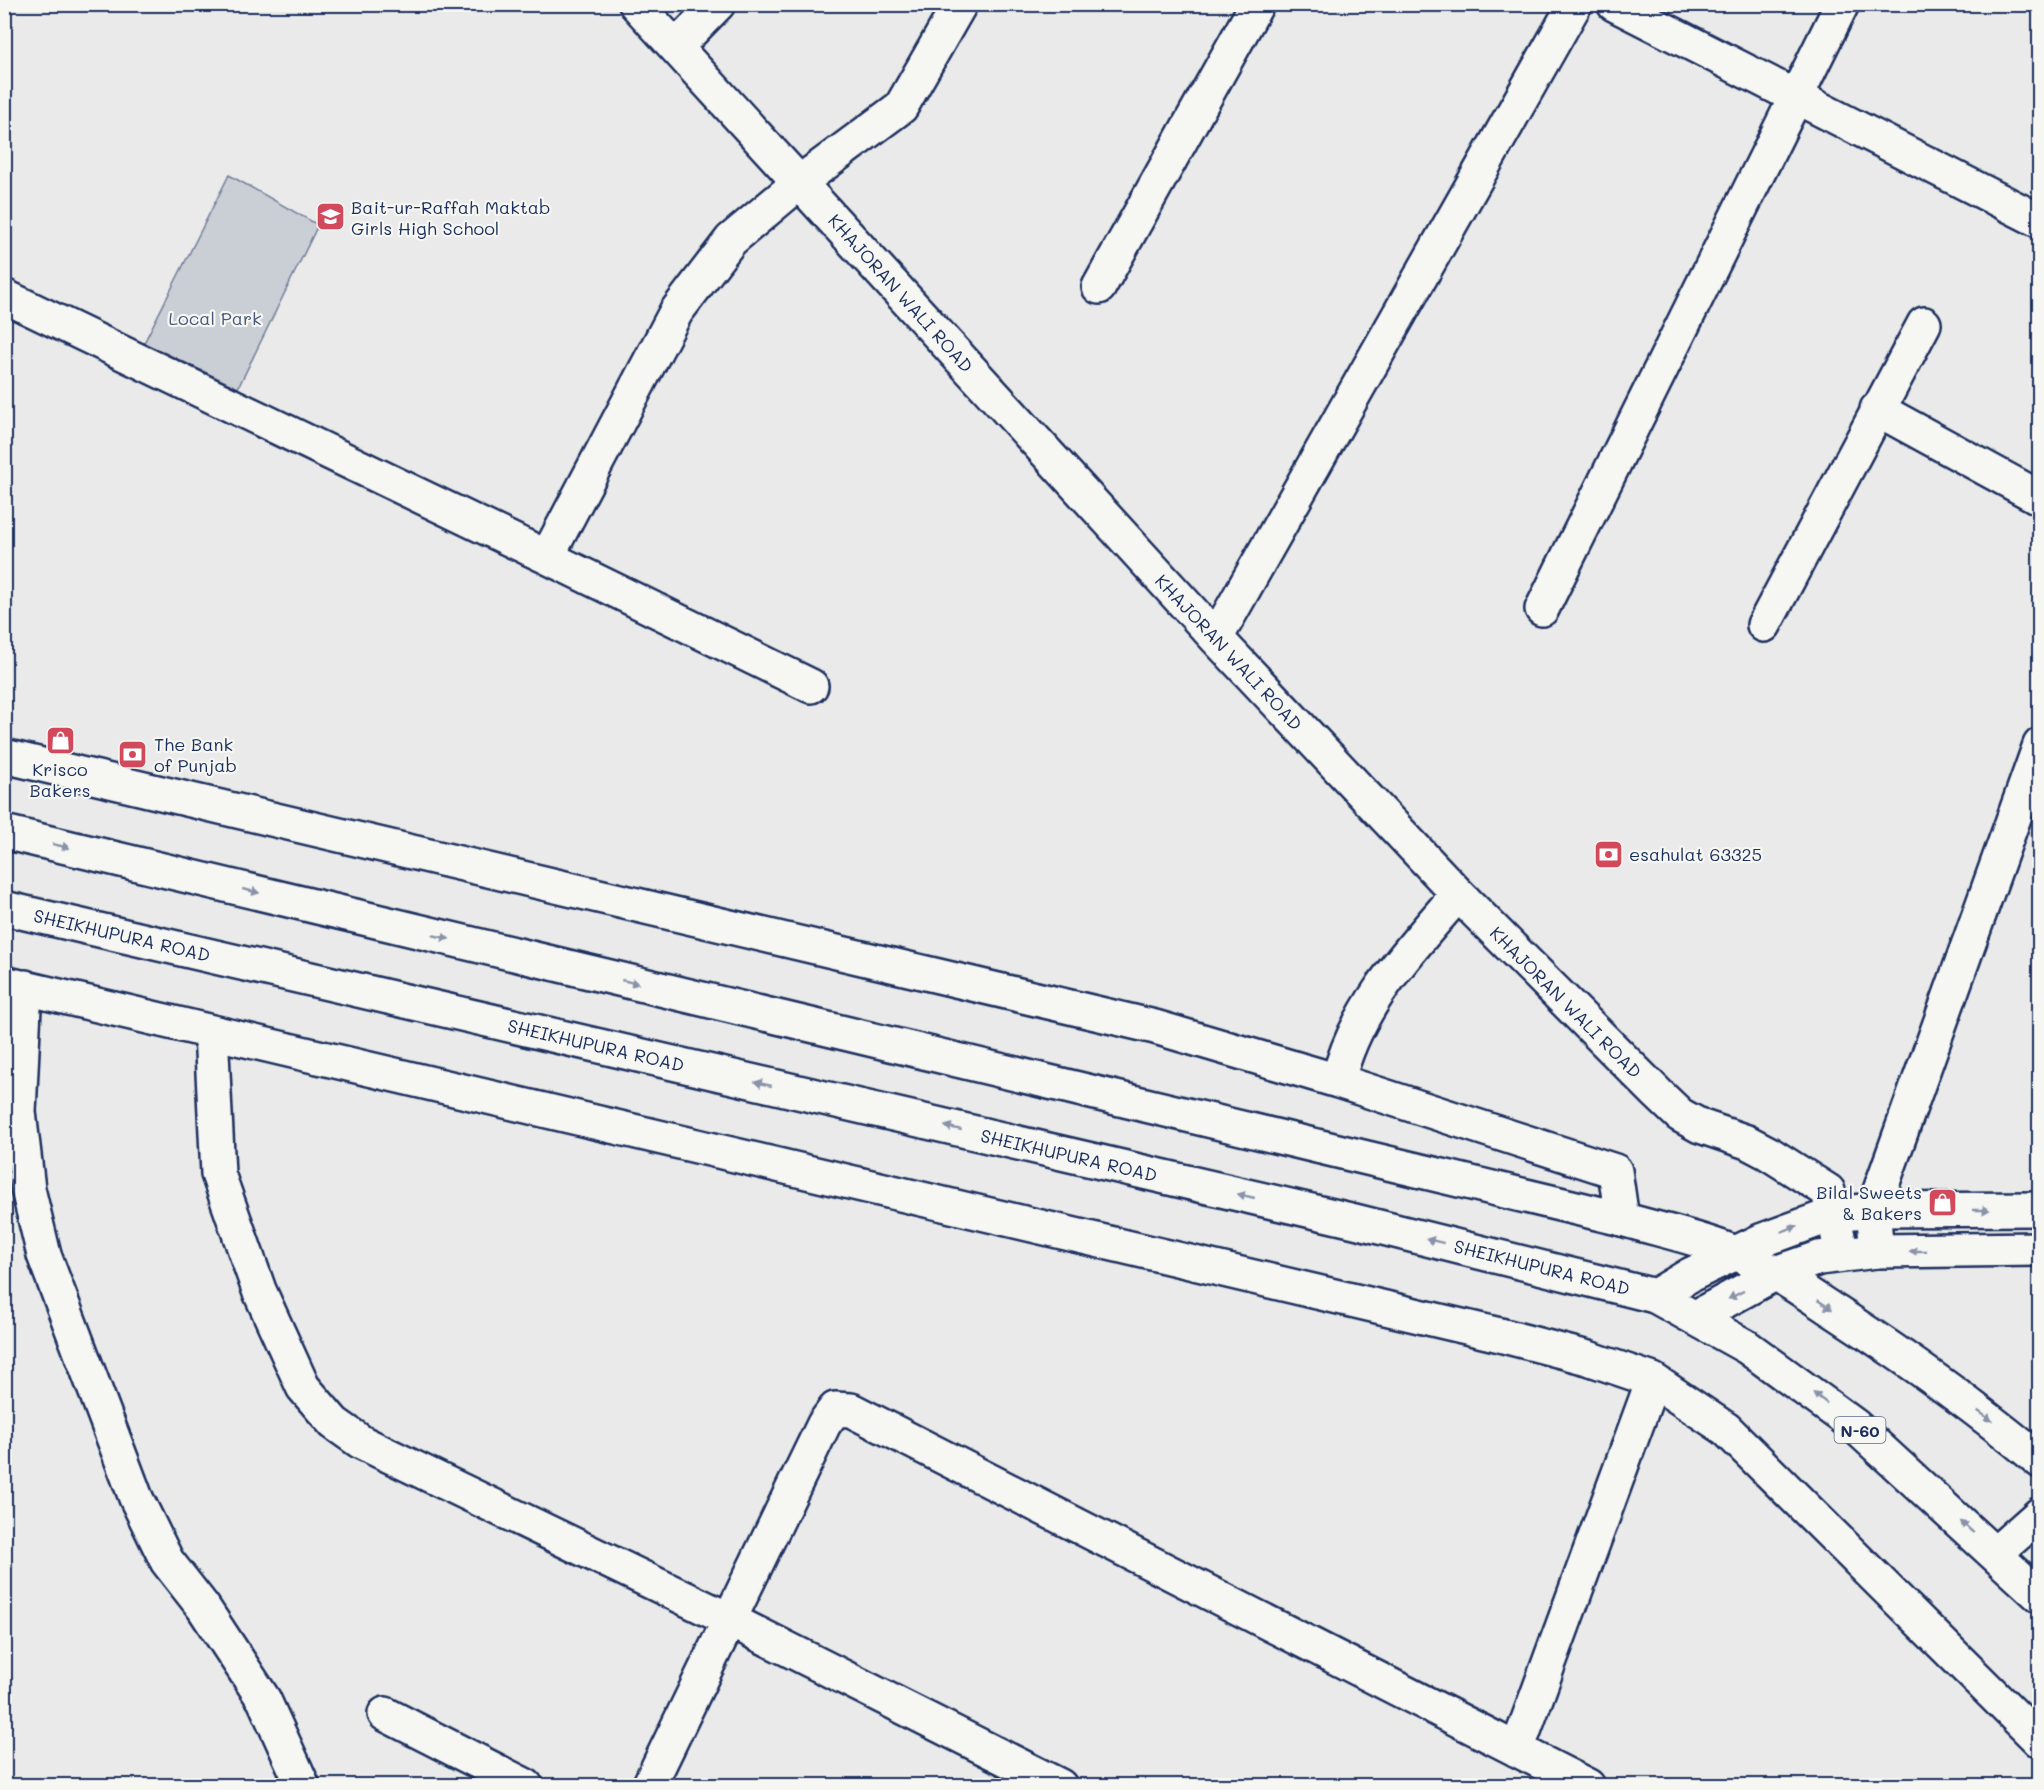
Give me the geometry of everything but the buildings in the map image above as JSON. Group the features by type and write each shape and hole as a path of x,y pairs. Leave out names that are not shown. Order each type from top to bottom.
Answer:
{"main road":[{"name":"KHAJORAN WALI ROAD","path":"636,4 1216,638 1458,894 1680,1115 1700,1126 1747,1142 1828,1191 1842,1254"},
{"path":"676,47 718,4"},
{"path":"547,556 676,312 731,240 800,182 902,107 960,4"},
{"path":"1099,287 1257,4"},
{"path":"1216,638 1575,4"},
{"path":"1614,4 2040,221"},
{"path":"1542,609 1842,4"},
{"path":"4,296 547,556 811,686"},
{"path":"1764,625 1924,324"},
{"path":"1877,409 2040,498"},
{"path":"1877,1251 1873,1210 2040,745"},
{"path":"4,756 1155,1027 1338,1081 1615,1171 1622,1219"},
{"path":"4,832 1622,1219 1735,1253 1776,1274 1909,1360 1995,1423 2040,1461"},
{"path":"1338,1081 1344,1056 1390,972 1458,894"},
{"name":"SHEIKHUPURA ROAD","path":"4,908 1355,1221 1655,1296 1696,1317 1790,1376 1854,1425 1996,1553 2040,1596"},
{"path":"303,1785 264,1700 203,1607 167,1561 136,1498 44,1255 28,1189 19,1112 15,985 1500,1335 1588,1358 1653,1380 1734,1437 2040,1741"},
{"path":"211,1032 218,1174 259,1290 303,1387 334,1423 361,1442 729,1620 1060,1785"},
{"path":"1655,1296 1735,1253 1789,1229 1834,1214 1873,1210 2040,1209"},
{"path":"1696,1317 1797,1264 1842,1254 1877,1251 2040,1250"},
{"path":"1517,1750 1653,1380"},
{"path":"649,1785 824,1424 835,1409 851,1410 1588,1785"},
{"path":"1996,1553 2040,1514"},
{"path":"385,1714 526,1785"}],"green space":[{"name":"Local Park","path":"229,175 318,225 238,388 144,343"}],"place":[{"name":"Bait-ur-Raffah Maktab Girls High School","path":"330,217"},
{"name":"Krisco Bakers","path":"60,740"},
{"name":"The Bank of Punjab","path":"133,754"},
{"name":"esahulat 63325","path":"1608,854"},
{"name":"Bilal Sweets & Bakers","path":"1943,1202"}]}
